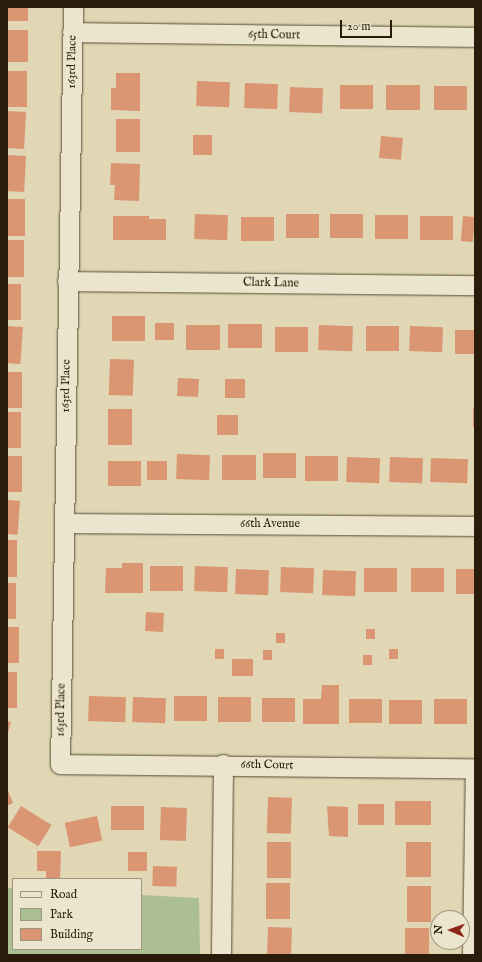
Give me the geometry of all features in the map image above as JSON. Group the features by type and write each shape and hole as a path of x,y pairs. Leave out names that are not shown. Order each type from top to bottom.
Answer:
{"street":[{"name":"163rd Place","path":"60,764 67,281 73,7"},
{"name":"65th Court","path":"72,32 475,37"},
{"name":"Clark Lane","path":"67,281 475,285"},
{"name":"66th Avenue","path":"64,523 475,526"},
{"name":"66th Court","path":"60,764 223,764 475,768"},
{"path":"221,955 223,764"},
{"path":"472,955 475,772"}],"green space":[{"path":"7,888 12,888 12,950 142,950 142,895 199,898 200,955 7,955"}],"building":[{"path":"7,7 28,7 28,21 7,21"},
{"path":"7,30 28,30 28,62 7,62"},
{"path":"7,71 27,71 27,107 7,107"},
{"path":"116,73 140,73 140,111 111,110 111,88 116,88"},
{"path":"197,81 230,82 229,107 196,106"},
{"path":"245,83 278,84 277,109 244,108"},
{"path":"340,85 373,85 373,109 340,109"},
{"path":"386,85 420,85 420,110 386,110"},
{"path":"434,86 467,86 467,110 434,110"},
{"path":"290,87 323,88 322,113 289,112"},
{"path":"7,111 26,112 24,149 7,148"},
{"path":"116,119 140,119 140,152 116,152"},
{"path":"193,135 212,135 212,155 193,155"},
{"path":"381,136 403,138 401,160 379,158"},
{"path":"7,155 26,156 24,192 7,191"},
{"path":"111,163 140,164 139,201 114,200 115,185 110,185"},
{"path":"7,199 25,199 25,236 7,236"},
{"path":"195,214 228,215 227,240 194,239"},
{"path":"286,214 319,214 319,238 286,238"},
{"path":"330,214 363,214 363,238 330,238"},
{"path":"375,215 408,215 408,239 375,239"},
{"path":"113,216 149,216 149,219 166,219 166,240 113,240"},
{"path":"420,216 453,216 453,240 420,240"},
{"path":"463,216 475,217 473,242 461,241"},
{"path":"241,217 274,217 274,241 241,241"},
{"path":"7,240 24,240 24,277 7,277"},
{"path":"7,284 21,284 21,320 7,320"},
{"path":"112,316 145,316 145,341 112,341"},
{"path":"155,323 174,323 174,340 155,340"},
{"path":"228,324 262,324 262,348 228,348"},
{"path":"186,325 220,325 220,350 186,350"},
{"path":"319,325 353,326 352,351 318,350"},
{"path":"7,326 23,327 20,364 7,363"},
{"path":"366,326 399,326 399,351 366,351"},
{"path":"410,326 443,327 442,352 409,351"},
{"path":"275,327 308,327 308,352 275,352"},
{"path":"455,330 475,330 475,354 455,354"},
{"path":"110,359 134,360 133,396 109,395"},
{"path":"7,372 22,372 22,408 7,408"},
{"path":"178,378 199,379 198,397 177,396"},
{"path":"225,379 245,379 245,398 225,398"},
{"path":"473,408 475,408 475,427 473,427"},
{"path":"108,409 132,409 132,445 108,445"},
{"path":"7,412 21,412 21,448 7,448"},
{"path":"217,415 238,415 238,435 217,435"},
{"path":"263,453 296,453 296,478 263,478"},
{"path":"177,454 210,455 209,480 176,479"},
{"path":"222,455 256,455 256,480 222,480"},
{"path":"7,456 22,456 22,492 7,492"},
{"path":"305,456 338,456 338,481 305,481"},
{"path":"347,457 380,458 379,483 346,482"},
{"path":"390,457 423,458 422,483 389,482"},
{"path":"431,458 468,459 467,483 430,482"},
{"path":"108,461 141,461 141,486 108,486"},
{"path":"147,461 167,461 167,480 147,480"},
{"path":"7,500 20,501 18,535 7,534"},
{"path":"7,540 17,540 17,577 7,577"},
{"path":"122,563 143,563 143,593 105,593 106,568 122,568"},
{"path":"150,566 183,566 183,591 150,591"},
{"path":"195,566 228,567 227,592 194,591"},
{"path":"281,567 314,568 313,593 280,592"},
{"path":"364,568 397,568 397,592 364,592"},
{"path":"411,568 444,568 444,592 411,592"},
{"path":"236,569 269,570 268,595 235,594"},
{"path":"456,569 475,569 475,594 456,594"},
{"path":"323,570 356,571 355,596 322,595"},
{"path":"7,583 16,583 16,619 7,619"},
{"path":"146,612 164,613 163,632 145,631"},
{"path":"7,627 19,627 19,663 7,663"},
{"path":"366,629 375,629 375,639 366,639"},
{"path":"276,633 285,633 285,643 276,643"},
{"path":"215,649 224,649 224,659 215,659"},
{"path":"389,649 398,649 398,659 389,659"},
{"path":"263,650 272,650 272,660 263,660"},
{"path":"363,655 372,655 372,665 363,665"},
{"path":"232,659 253,659 253,676 232,676"},
{"path":"7,672 17,672 17,708 7,708"},
{"path":"322,685 339,685 339,724 303,724 303,699 321,699"},
{"path":"89,696 126,697 125,722 88,721"},
{"path":"174,696 207,696 207,721 174,721"},
{"path":"133,697 166,698 165,723 132,722"},
{"path":"218,697 251,697 251,722 218,722"},
{"path":"262,698 295,698 295,722 262,722"},
{"path":"349,699 382,699 382,723 349,723"},
{"path":"434,699 467,699 467,724 434,724"},
{"path":"389,700 422,700 422,724 389,724"},
{"path":"7,721 11,722 7,736"},
{"path":"7,788 13,803 7,806"},
{"path":"268,797 292,798 291,834 267,833"},
{"path":"395,801 431,801 431,825 395,825"},
{"path":"358,804 384,804 384,825 358,825"},
{"path":"21,806 52,825 38,846 8,827"},
{"path":"111,806 144,806 144,830 111,830"},
{"path":"327,806 348,807 348,837 329,836"},
{"path":"161,807 187,808 186,841 160,840"},
{"path":"97,816 102,840 70,847 65,823"},
{"path":"267,842 291,842 291,878 267,878"},
{"path":"406,842 431,842 431,877 406,877"},
{"path":"37,851 61,851 60,878 46,878 46,871 37,871"},
{"path":"128,852 147,852 147,871 128,871"},
{"path":"153,866 177,867 176,887 152,886"},
{"path":"266,883 290,883 290,919 266,919"},
{"path":"407,886 431,886 430,922 407,922"},
{"path":"268,927 292,928 291,955 267,955"},
{"path":"405,928 429,928 429,955 405,955"}]}
